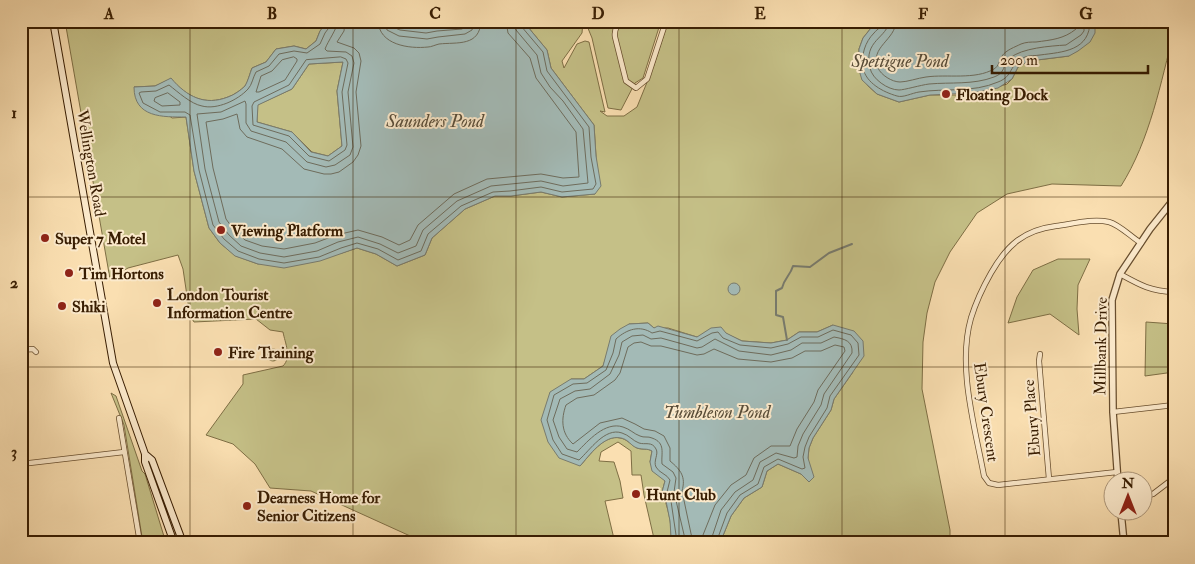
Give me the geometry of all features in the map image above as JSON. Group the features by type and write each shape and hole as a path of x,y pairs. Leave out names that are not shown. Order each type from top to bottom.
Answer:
{"main road":[{"name":"Wellington Road","path":"53,21 113,364 174,543"},
{"name":"Wellington Road","path":"145,454 152,460 183,543"}],"street":[{"path":"623,21 615,30 615,37 626,81 636,88 647,79 666,21"},
{"name":"Millbank Drive","path":"1117,472 1113,412 1112,300 1120,274 1174,199"},
{"name":"Ebury Crescent","path":"1102,474 998,485 989,483 984,476 968,386 966,366 971,319 982,289 996,264 1009,248 1023,236 1034,230 1098,221 1110,222 1141,243"},
{"path":"1120,274 1155,291 1174,292"},
{"path":"21,350 33,349 36,352"},
{"name":"Ebury Place","path":"1040,354 1039,361 1049,479"},
{"path":"1113,412 1174,405"},
{"path":"119,418 140,543"},
{"path":"21,464 124,452"},
{"path":"1152,494 1174,478"},
{"path":"1122,522 1124,543"}],"shaded area":[{"path":"65,21 328,21 320,31 316,41 306,49 294,46 276,49 266,62 252,68 245,86 220,100 204,100 190,95 171,79 155,86 134,87 172,118 186,117 194,171 209,228 220,243 236,256 258,264 342,253 357,248 376,254 397,266 425,255 432,238 465,209 495,196 541,192 562,197 595,194 596,156 594,125 551,68 547,50 523,21 583,21 582,33 562,61 564,68 577,44 585,41 589,42 605,112 600,111 607,116 624,116 637,107 654,65 668,21 880,21 863,38 859,49 859,70 868,86 877,94 899,102 930,95 959,95 985,91 1007,84 1018,67 1029,61 1069,56 1095,28 1095,21 1174,21 1174,31 1154,110 1140,150 1121,186 1052,184 1007,194 977,213 950,252 935,282 927,313 923,342 922,389 950,530 950,543 720,543 731,516 744,498 762,487 767,471 778,464 801,474 809,482 808,458 813,438 831,410 834,399 853,372 833,325 817,332 799,332 787,340 771,343 742,341 725,333 697,337 668,328 654,328 648,323 629,324 608,352 603,366 584,379 571,379 580,466 597,447 608,439 620,438 637,448 652,451 650,462 665,481 662,492 669,514 671,537 675,543 655,543 641,475 632,475 631,451 618,442 601,452 599,461 614,462 620,481 623,498 605,501 615,543 477,543 476,538 419,540 311,491 270,488 255,464 233,444 206,435 243,384 243,375 283,366 286,362 287,354 283,332 270,330 256,319 194,322 190,316 183,269 178,255 128,268 110,279"},
{"path":"392,21 467,21 419,27 403,25"},
{"path":"585,21 661,21 643,78 635,83 621,110 608,108 592,38"},
{"path":"343,62 337,91 342,146 328,156 312,152 292,132 257,122 257,105 292,89 309,64"},
{"path":"1058,259 1090,259 1078,285 1079,335 1050,314 1008,323 1017,297 1033,270"},
{"path":"1146,322 1174,324 1174,372 1145,376"},
{"path":"275,349 278,350 278,360 271,361 268,360 267,353 268,350"},
{"path":"111,393 116,396 142,471 145,474 166,543 143,543 124,425"}],"water":[{"name":"Saunders Pond","path":"328,21 392,21 403,25 419,27 467,21 523,21 547,50 551,68 594,125 596,156 601,186 595,194 562,197 541,192 495,196 465,209 432,238 425,255 397,266 376,254 357,248 320,261 284,268 258,264 235,256 220,243 209,228 194,171 186,117 159,116 144,110 135,97 134,87 155,86 171,78 190,95 204,100 220,100 233,95 243,88 252,68 266,62 276,49 294,46 306,49 316,41 320,31","holes":["343,62 337,91 342,146 328,156 311,152 292,132 257,122 258,105 292,89 309,64"]},
{"name":"Spettigue Pond","path":"880,21 1095,21 1095,33 1090,42 1069,56 1029,61 1018,67 1012,79 998,88 972,93 930,95 899,102 877,94 862,80 859,70 859,49 863,38"},
{"path":"736,283 739,284 739,294 732,295 729,294 728,287 729,284"},
{"name":"Tumbleson Pond","path":"648,323 654,328 658,326 697,337 711,328 721,327 726,333 742,341 771,343 787,340 799,332 817,332 833,325 854,331 863,341 864,356 834,399 831,410 813,438 809,448 808,458 814,477 809,482 801,474 778,464 767,471 762,487 744,498 731,516 720,543 675,543 671,537 666,501 662,492 665,481 652,471 650,462 652,451 637,448 623,439 609,439 592,452 580,466 559,458 548,442 541,420 550,392 571,379 584,379 603,366 611,336 620,329 629,324"}],"waterway":[{"path":"281,25 283,21"},
{"path":"787,340 783,317 776,315 776,291 782,288 793,266 810,267 829,253 852,244"}],"place":[{"name":"Floating Dock","path":"946,94"},
{"name":"Viewing Platform","path":"221,230"},
{"name":"Super 7 Motel","path":"45,238"},
{"name":"Tim Hortons","path":"69,273"},
{"name":"London Tourist Information Centre","path":"157,303"},
{"name":"Shiki","path":"62,306"},
{"name":"Fire Training","path":"218,352"},
{"name":"Hunt Club","path":"636,494"},
{"name":"Dearness Home for Senior Citizens","path":"247,506"}]}
